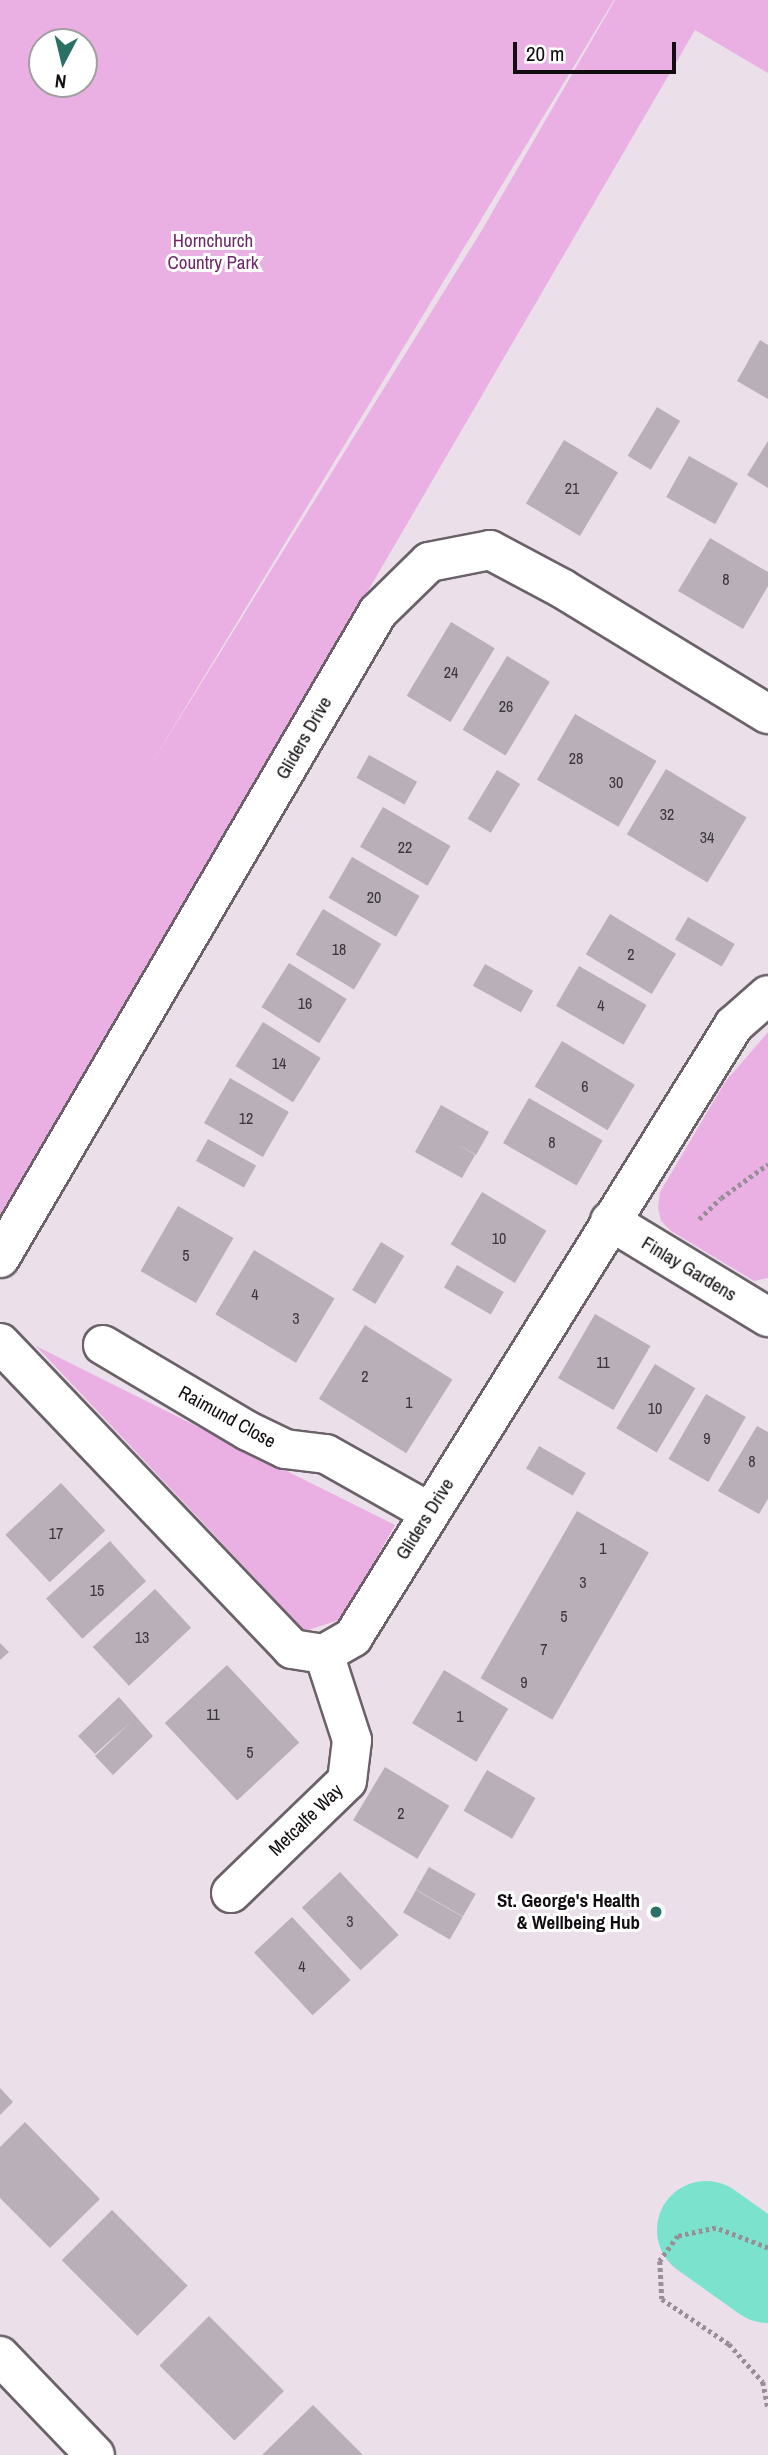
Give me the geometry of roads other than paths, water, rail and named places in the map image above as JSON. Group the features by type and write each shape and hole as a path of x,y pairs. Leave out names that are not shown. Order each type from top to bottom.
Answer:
{"street":[{"name":"Gliders Drive","path":"0,1258 378,612 429,562 490,550 563,589 768,714"},
{"name":"Gliders Drive","path":"324,1654 354,1637 429,1512 734,1025 768,995"},
{"name":"Finlay Gardens","path":"610,1222 768,1317"},
{"path":"0,1343 292,1649 324,1654"},
{"name":"Raimund Close","path":"103,1345 248,1431 285,1449 326,1454 429,1512"},
{"name":"Metcalfe Way","path":"231,1893 347,1780 352,1740 324,1654"},
{"path":"0,2356 94,2455"}],"waterway":[{"path":"706,2230 768,2274"}],"place":[{"name":"St. George's Health & Wellbeing Hub","path":"656,1912"}],"park label":[{"name":"Hornchurch Country Park","path":"213,252"}]}
